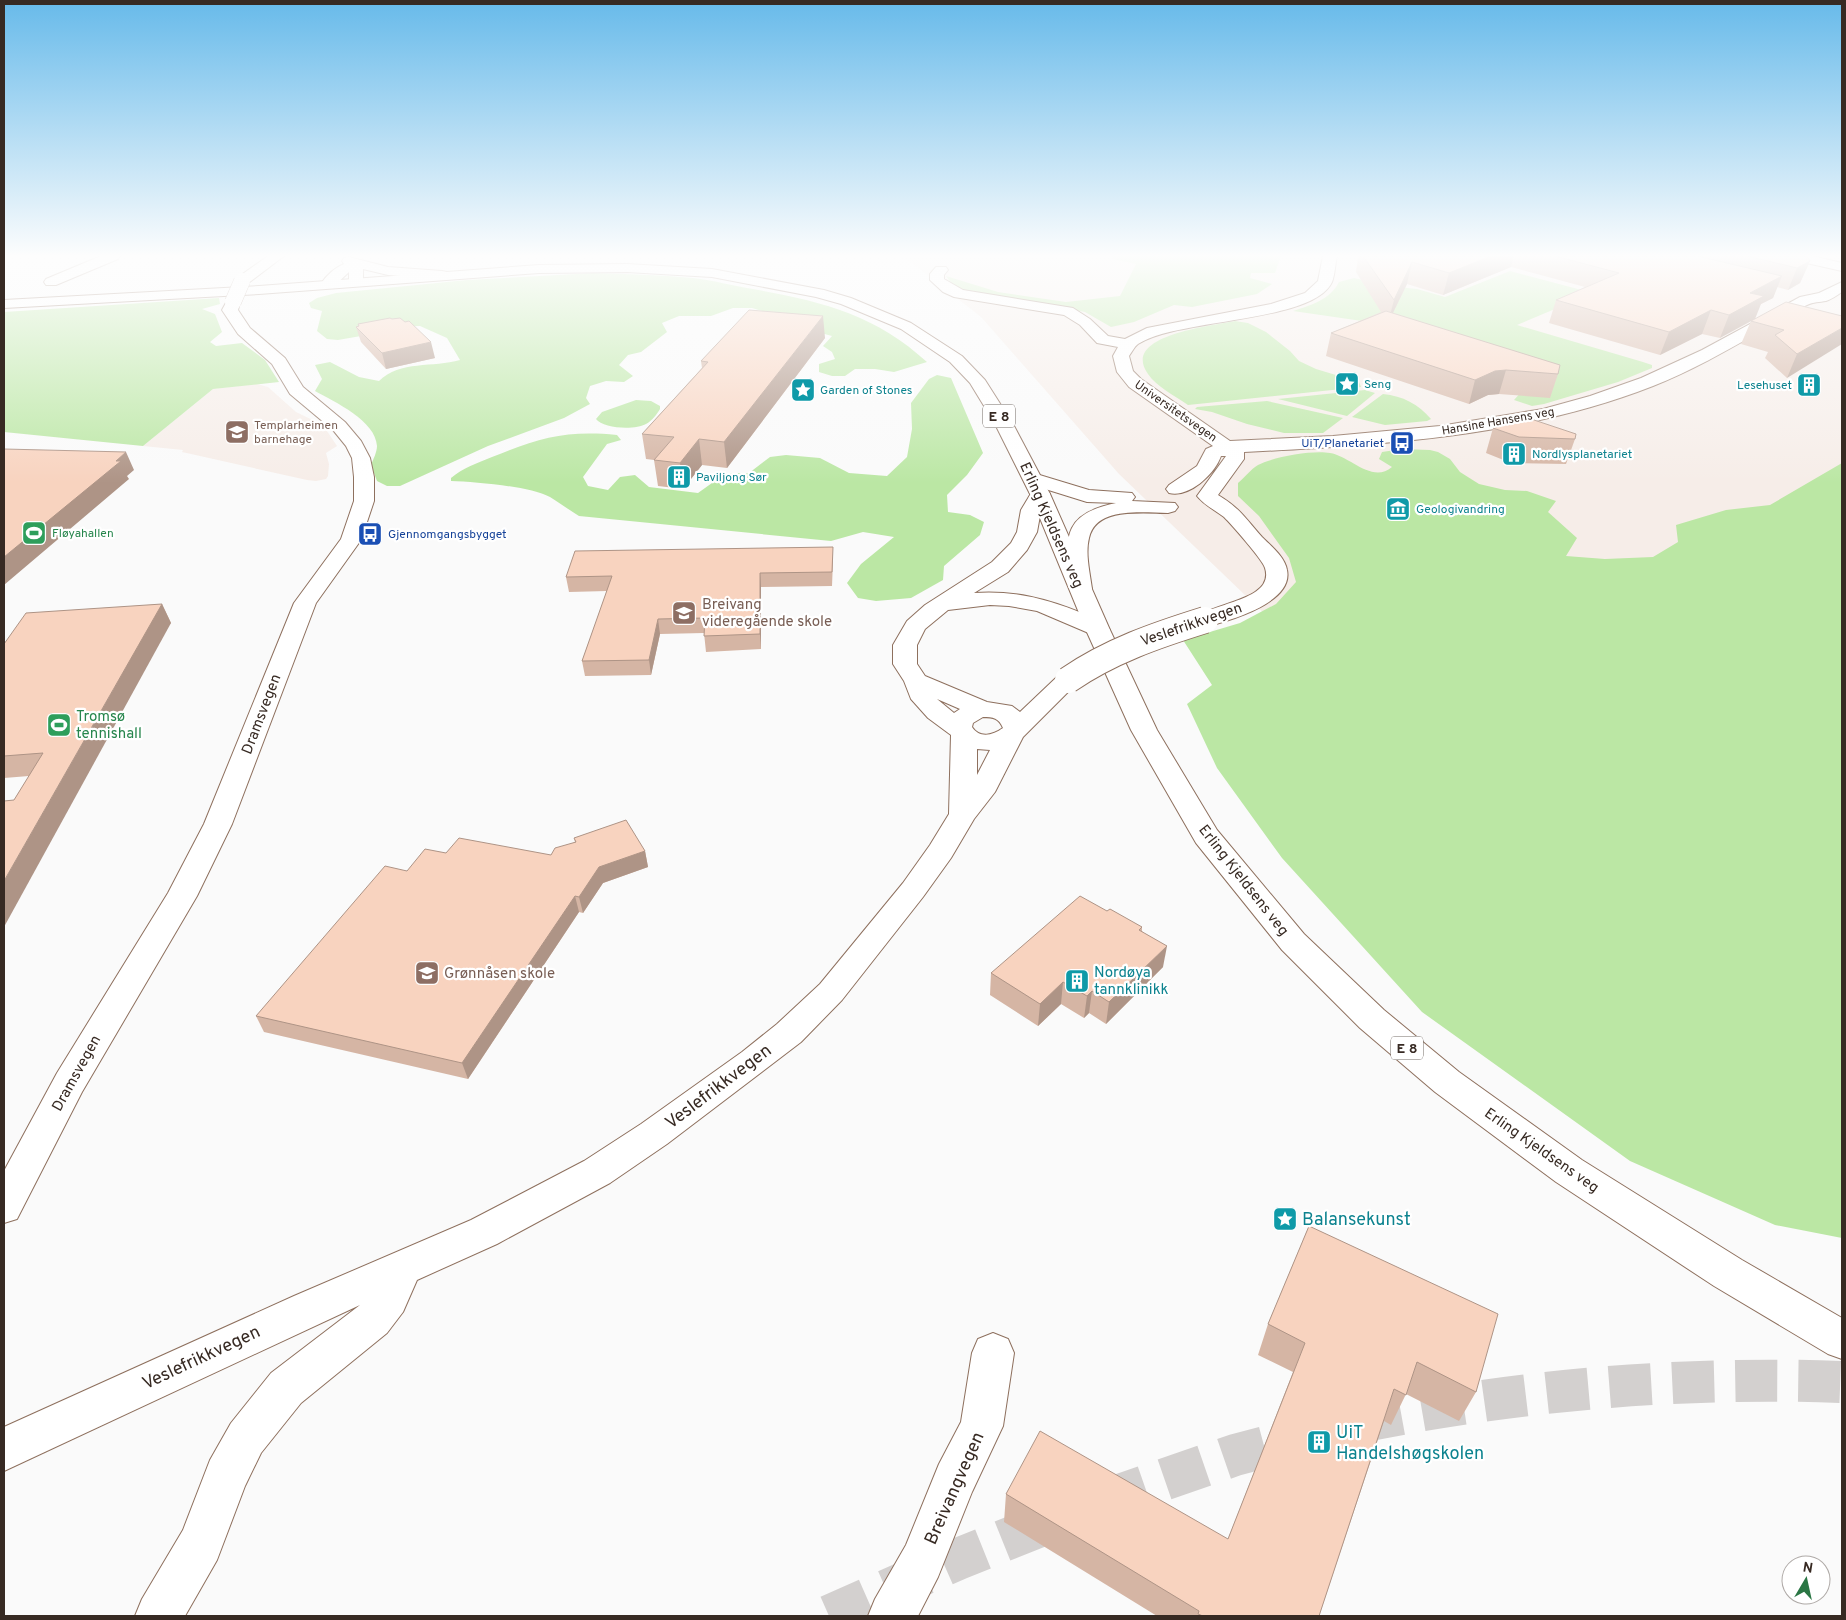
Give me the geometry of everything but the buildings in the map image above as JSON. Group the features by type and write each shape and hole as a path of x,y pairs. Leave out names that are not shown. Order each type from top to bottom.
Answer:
{"main road":[{"name":"Dramsvegen","path":"4,1207 15,1164 69,1083 182,896 218,824 305,603 351,540 364,500 364,477 361,458 354,445 339,426 296,390 279,361 246,332"},
{"name":"Erling Kjeldsens veg","path":"914,332 956,359 977,380 1004,424 1036,487 1144,730 1206,836 1293,942 1372,1019 1447,1082 1569,1171 1728,1273 1842,1340"},
{"path":"1094,332 1103,340 1128,344 1140,335 1151,332"},
{"name":"Hansine Hansens veg","path":"1227,447 1408,435 1528,418 1613,394 1676,369 1746,332"},
{"name":"Universitetsvegen","path":"1128,344 1121,356 1121,361 1125,372 1135,383 1227,447"},
{"path":"1081,589 1078,539 1088,520 1099,513 1168,497 1206,468 1211,461 1213,453 1227,447 1236,454 1235,459 1200,504"},
{"path":"916,681 1011,717 1015,723 1014,732 994,742 982,742 962,732 932,709 923,699 916,681 904,664 905,645 915,626 933,610 994,571 1020,546 1026,532 1036,487 1104,498 1168,497"},
{"name":"Veslefrikkvegen","path":"4,1449 272,1325 484,1232 597,1172 654,1134 754,1062 789,1033 831,992 942,851 963,814 981,792 1014,732 1063,684 1081,670 1126,646 1237,610 1263,596 1275,582 1277,572 1274,563 1253,539 1229,529 1200,504 1168,497"},
{"path":"933,610 974,599 1021,600 1056,609 1098,630"},
{"name":"Veslefrikkvegen","path":"963,814 962,732 960,722 964,716 1063,684"},
{"path":"158,1616 201,1544 226,1476 246,1438 286,1388 373,1320 389,1299 400,1270"},
{"name":"Breivangvegen","path":"892,1616 922,1561 954,1480 982,1426 993,1354"}],"shaded area":[{"path":"994,332 1842,332 1842,484 1799,1127 1119,474"},
{"path":"257,384 268,387 296,412 323,425 337,446 326,453 329,464 326,479 307,480 182,452 183,450 143,446 213,389"}],"green space":[{"path":"4,332 222,332 210,342 216,346 242,343 265,360 279,382 213,389 143,446 4,432"},
{"path":"318,332 381,332 338,340 327,339"},
{"path":"433,332 667,332 641,352 628,355 619,365 633,376 624,382 606,381 590,386 586,398 590,404 564,418 488,446 400,486 387,486 377,481 371,465 377,446 370,428 353,413 315,391 322,379 315,365 330,362 359,377 379,381 387,374 407,367 460,360 447,338"},
{"path":"816,332 886,332 927,362 894,372 875,369 855,369 845,376 832,376 819,372 819,364 835,359 832,352 823,346 832,336"},
{"path":"1184,332 1265,332 1290,351 1299,361 1316,369 1359,382 1361,387 1188,405 1151,378 1143,361 1147,350 1157,341"},
{"path":"1396,332 1539,332 1652,365 1652,368 1618,382 1544,404 1532,406 1514,400 1532,380"},
{"path":"937,375 951,378 983,453 967,475 947,495 948,512 970,515 984,522 980,535 944,566 943,580 911,598 876,601 858,598 847,583 861,564 894,537 863,532 831,541 579,516 541,493 516,487 451,481 451,478 460,471 509,450 539,440 583,434 617,435 621,440 607,444 583,477 588,486 608,490 620,477 635,475 649,487 698,493 726,473 749,473 770,457 786,455 820,458 849,473 887,476 907,457 912,429 911,403 929,379"},
{"path":"1365,390 1375,393 1347,416 1278,399"},
{"path":"1383,394 1410,402 1431,419 1385,425 1352,417"},
{"path":"636,400 651,401 660,406 656,415 646,424 620,428 605,425 596,419 602,412"},
{"path":"1267,401 1343,418 1323,433 1284,433 1247,424 1212,412 1195,409 1197,407"},
{"path":"1402,449 1438,452 1450,459 1460,472 1479,484 1505,490 1527,491 1556,501 1548,512 1577,538 1566,556 1605,559 1653,557 1678,542 1676,525 1726,510 1770,505 1842,463 1842,1238 1775,1225 1630,1161 1422,1012 1282,858 1217,768 1187,704 1212,685 1183,640 1240,623 1276,604 1296,582 1289,558 1259,516 1238,496 1238,483 1255,467 1265,462 1313,452 1338,455 1369,471 1384,471 1392,467 1379,459 1382,452"}],"tunnel":[{"path":"1360,1422 1479,1401 1600,1388 1721,1381 1842,1382"},
{"path":"1105,1500 1235,1455 1299,1438"},
{"path":"829,1616 958,1559 1055,1520"}],"place":[{"name":"Seng","path":"1347,384"},
{"name":"Lesehuset","path":"1809,385"},
{"name":"Garden of Stones","path":"803,390"},
{"name":"Templarheimen barnehage","path":"237,432"},
{"name":"UiT/Planetariet","path":"1402,443"},
{"name":"Nordlysplanetariet","path":"1514,454"},
{"name":"Paviljong Sør","path":"679,477"},
{"name":"Geologivandring","path":"1398,509"},
{"name":"Fløyahallen","path":"34,533"},
{"name":"Gjennomgangsbygget","path":"370,534"},
{"name":"Breivang videregående skole","path":"684,613"},
{"name":"Tromsø tennishall","path":"59,725"},
{"name":"Grønnåsen skole","path":"427,973"},
{"name":"Nordøya tannklinikk","path":"1077,981"},
{"name":"Balansekunst","path":"1285,1219"},
{"name":"UiT Handelshøgskolen","path":"1319,1442"}]}
